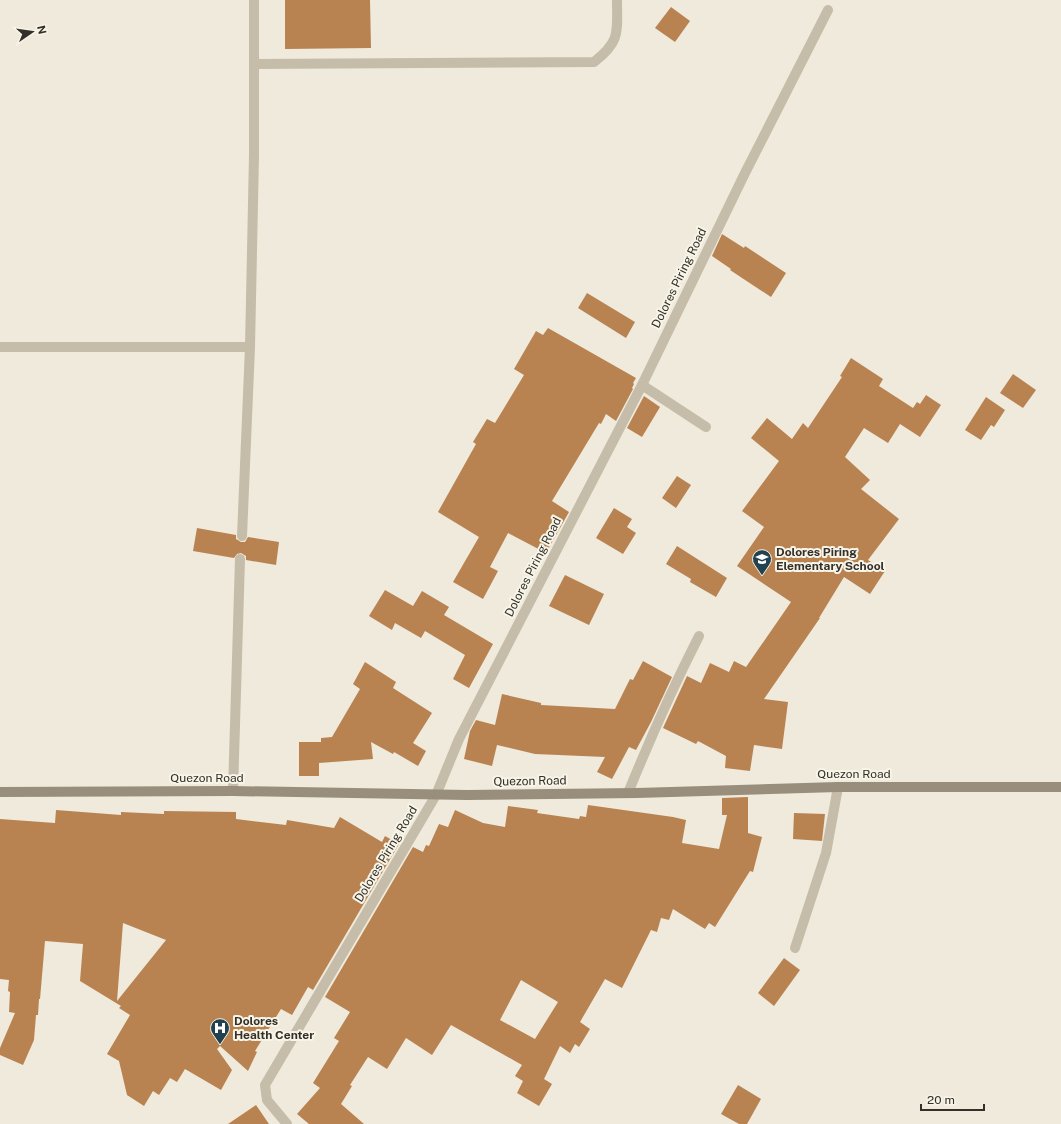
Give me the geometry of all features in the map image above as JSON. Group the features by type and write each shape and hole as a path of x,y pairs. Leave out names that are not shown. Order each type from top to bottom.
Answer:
{"main road":[{"name":"Quezon Road","path":"0,792 233,791 436,795 628,793 838,787 1061,787"}],"street":[{"path":"242,536 250,347 254,155 254,0"},
{"path":"254,64 594,62 608,51 617,34 617,0"},
{"name":"Dolores Piring Road","path":"287,1124 268,1100 265,1085 436,795 459,739 642,385 742,180 828,10"},
{"path":"0,347 250,347"},
{"path":"642,385 706,426"},
{"path":"233,791 240,559"},
{"path":"628,793 649,741 677,679 699,636"},
{"path":"795,948 826,853 838,787"}],"building":[{"path":"285,0 370,0 371,48 285,49"},
{"path":"671,7 690,21 675,42 655,28"},
{"path":"722,234 744,248 745,246 786,273 771,297 730,270 731,269 712,256"},
{"path":"587,293 635,322 626,338 578,308"},
{"path":"548,328 636,378 633,383 633,389 616,421 606,414 601,424 599,423 552,501 569,512 546,553 508,533 490,567 498,571 483,599 453,582 479,537 438,512 476,444 473,442 487,419 495,423 524,375 514,369 536,331 543,335"},
{"path":"851,358 883,379 879,386 913,408 917,402 920,404 926,395 941,405 920,437 900,424 888,443 864,428 845,457 870,480 861,489 899,519 868,560 885,571 870,594 844,577 820,618 764,699 788,702 782,749 754,745 750,771 725,768 726,756 698,741 696,744 663,728 687,676 701,683 710,663 729,672 734,661 746,667 791,602 737,566 764,527 742,511 779,461 751,438 767,418 792,439 803,423 808,428 842,377 840,376"},
{"path":"1013,374 1036,390 1023,408 1000,393"},
{"path":"644,396 660,407 642,437 627,428"},
{"path":"986,397 1005,410 994,427 991,425 981,440 965,430"},
{"path":"677,476 691,485 676,508 662,498"},
{"path":"614,508 632,519 627,527 636,533 623,554 596,538"},
{"path":"197,528 236,535 236,539 241,542 245,542 248,537 279,542 276,565 246,560 246,556 241,553 237,554 234,558 193,551"},
{"path":"677,546 727,578 716,597 690,582 691,579 666,564"},
{"path":"565,575 604,594 589,625 549,606"},
{"path":"385,590 413,606 422,591 449,607 444,615 493,644 469,688 453,679 465,655 425,631 421,638 395,623 392,630 369,616"},
{"path":"643,661 672,677 636,750 629,747 612,779 597,772 605,757 535,754 497,745 492,766 464,759 470,731 476,720 495,725 502,694 541,703 541,705 615,709 630,679 633,680"},
{"path":"365,662 396,682 393,688 432,713 413,743 426,751 418,766 394,752 393,754 371,742 373,759 319,763 319,776 299,776 299,742 321,742 321,738 332,737 360,689 353,684"},
{"path":"748,797 748,833 762,837 753,872 750,871 715,927 709,923 705,929 673,909 669,920 661,918 657,932 651,930 622,988 605,979 580,1022 590,1029 579,1047 575,1044 570,1053 560,1046 544,1079 552,1084 539,1106 517,1093 523,1081 515,1076 522,1065 451,1025 432,1055 406,1038 387,1069 368,1057 350,1085 352,1086 341,1104 364,1124 309,1124 297,1114 320,1088 313,1083 339,1041 334,1038 350,1012 325,997 413,847 423,852 426,845 429,846 439,824 448,827 455,810 483,823 505,827 508,806 538,810 537,813 579,819 580,816 586,817 588,805 673,817 686,820 682,843 719,849 727,815 722,815 722,798","holes":["521,980 558,1002 535,1039 500,1020"]},
{"path":"56,810 121,815 121,812 164,814 164,811 236,812 236,819 286,825 287,820 334,828 340,817 382,842 385,836 399,844 313,990 308,987 292,1015 281,1009 255,1051 257,1052 248,1071 220,1046 217,1049 232,1070 221,1090 185,1069 177,1082 170,1078 159,1095 153,1091 144,1106 127,1095 119,1061 107,1054 130,1015 119,1008 121,1006 80,981 83,944 45,941 40,999 38,1015 36,1015 34,1040 23,1065 0,1055 0,1048 15,1013 9,1012 9,980 0,979 0,819 55,823","holes":["123,923 166,940 117,1001"]},
{"path":"794,813 825,814 822,841 793,839"},
{"path":"784,958 800,970 774,1006 758,993"},
{"path":"738,1085 761,1099 747,1124 739,1124 721,1114"},
{"path":"256,1105 269,1124 228,1124"}],"place":[{"name":"Dolores Piring Elementary School","path":"762,576"},
{"name":"Dolores Health Center","path":"220,1045"}]}
